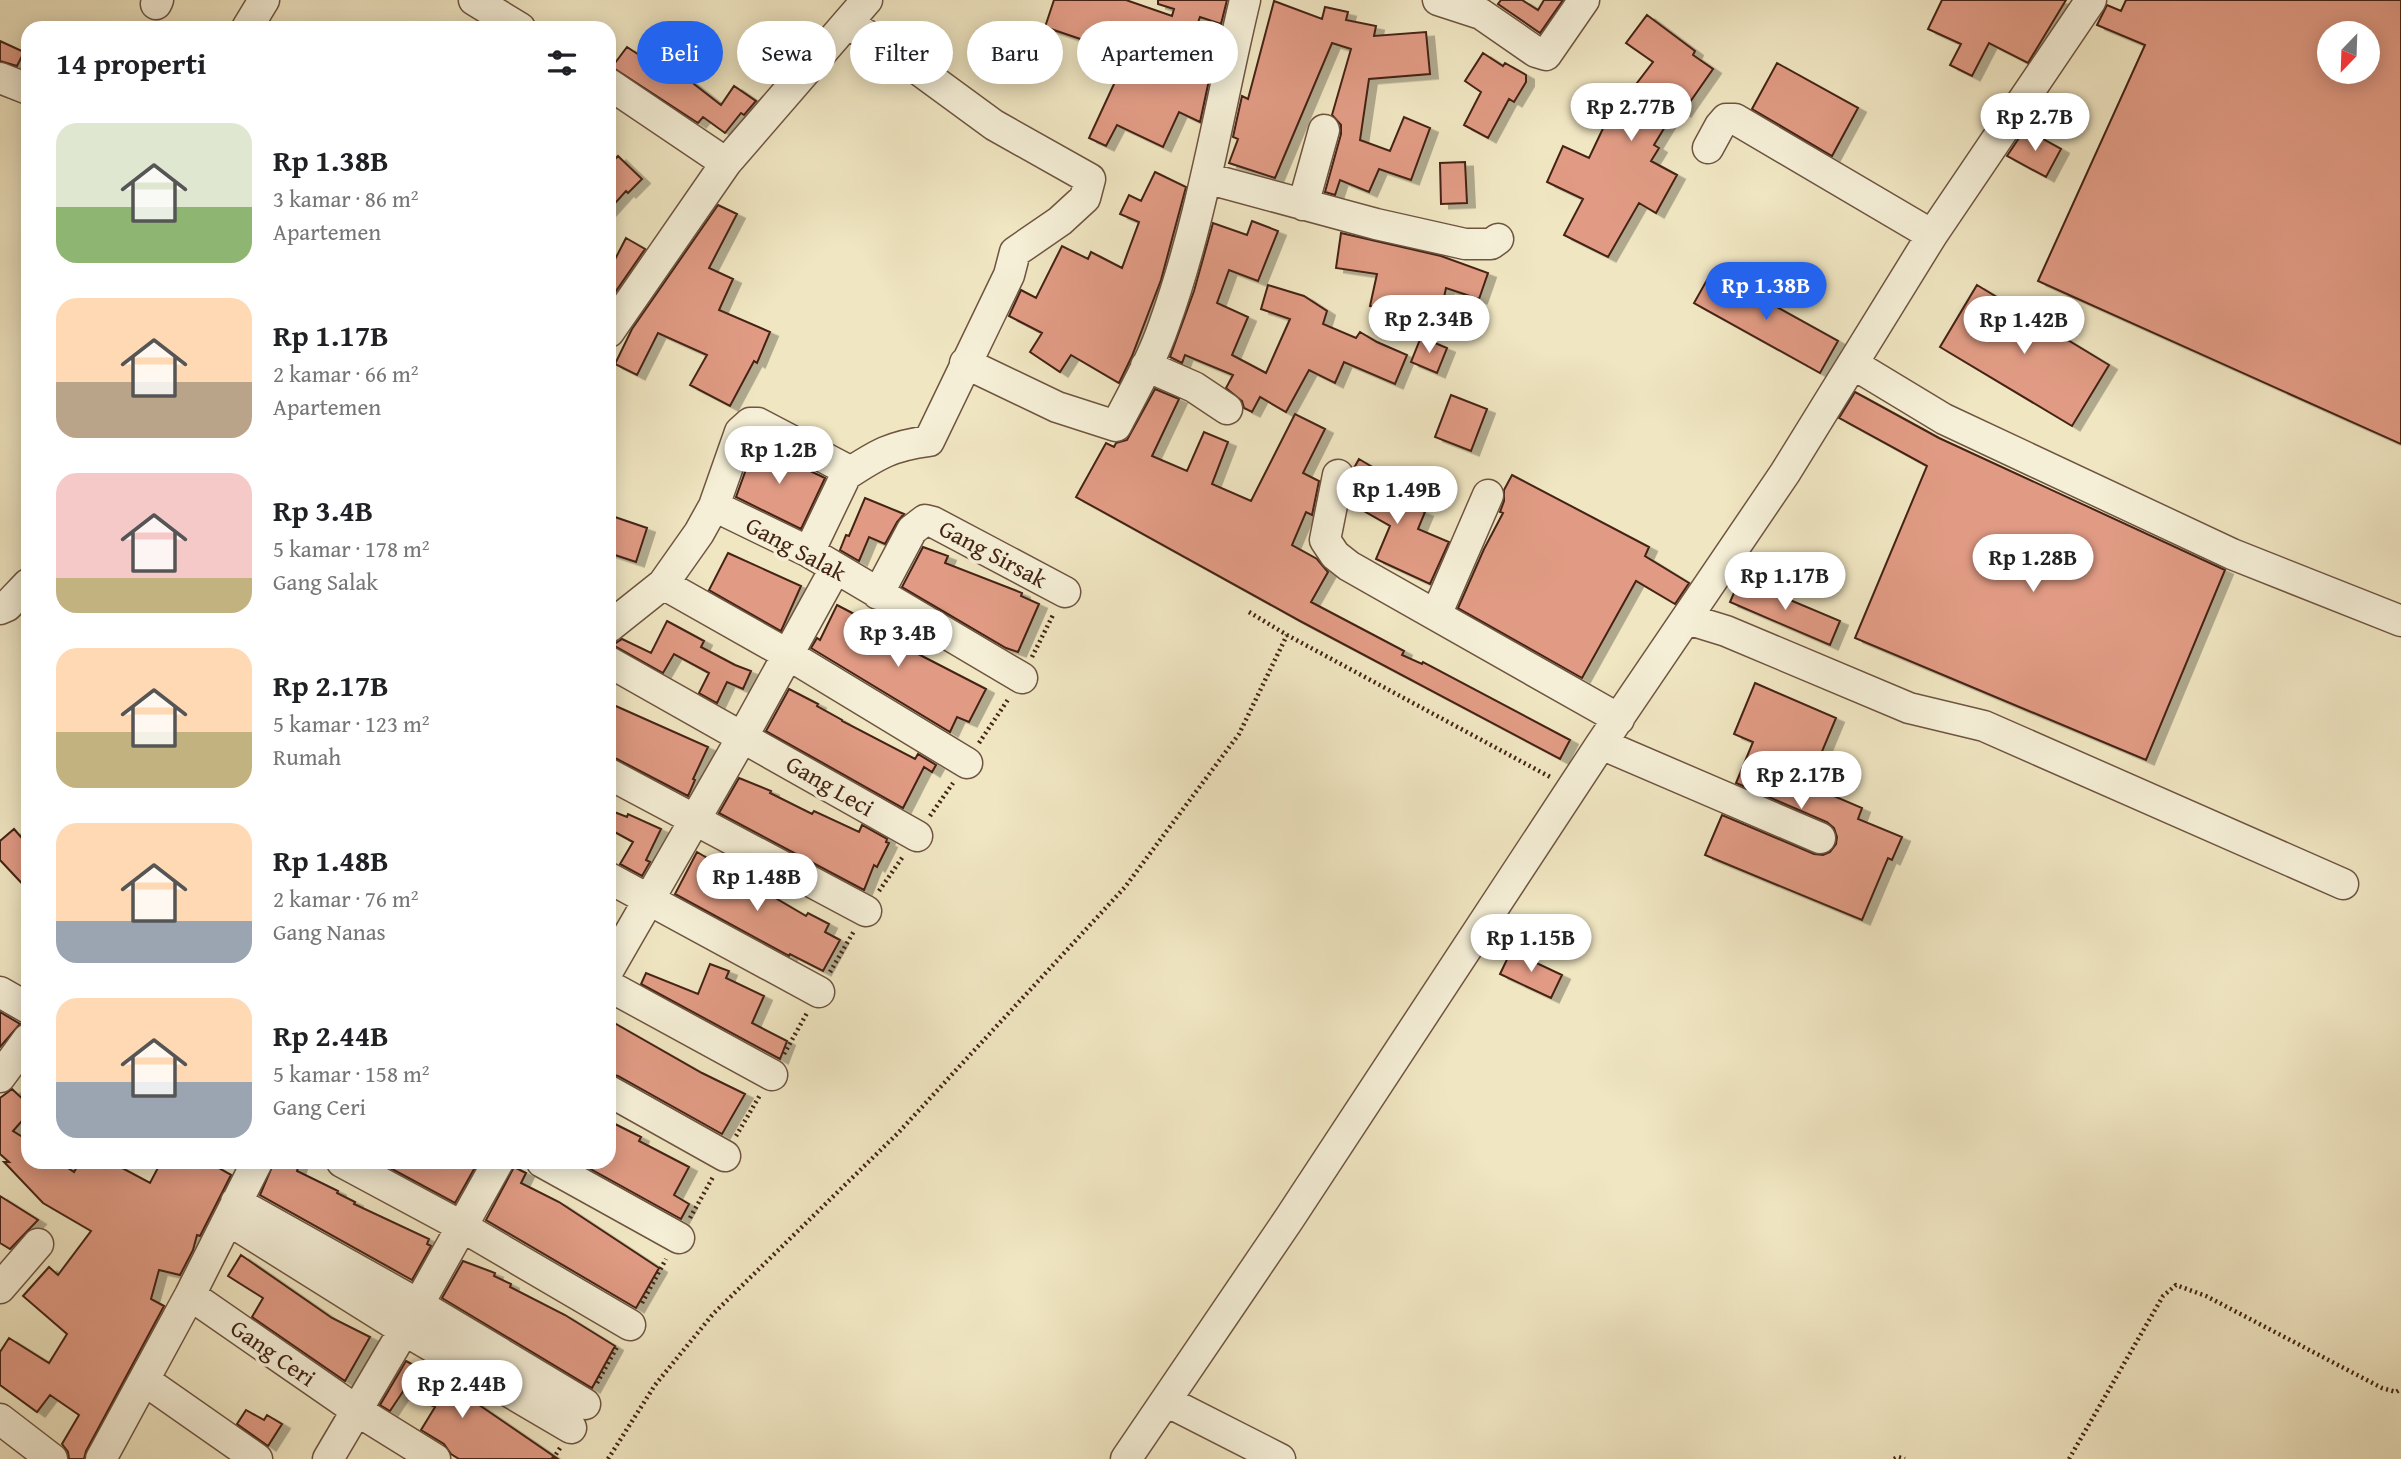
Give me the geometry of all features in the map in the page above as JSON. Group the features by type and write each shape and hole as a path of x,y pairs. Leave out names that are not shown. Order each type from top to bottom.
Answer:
{"street":[{"path":"251,21 264,0"},
{"path":"474,0 508,21"},
{"path":"616,322 726,163 867,0"},
{"path":"965,363 1057,407 1116,426 1164,327 1206,178 1245,0"},
{"path":"1438,0 1481,14 1536,52 1546,55 1584,0"},
{"path":"1126,1459 1601,744 1785,473 1932,235 2091,0"},
{"path":"809,552 846,475 879,453 900,445 929,441 1009,275 1016,252 1060,221 1085,198 1090,179 994,125 893,51 847,23"},
{"path":"0,78 21,86"},
{"path":"616,89 726,163"},
{"path":"1708,148 1726,119 1735,119 1932,235"},
{"path":"1303,205 1324,130"},
{"path":"1206,178 1303,205 1465,244 1491,244 1498,239"},
{"path":"1853,364 1944,419 2232,554 2401,621"},
{"path":"1146,366 1194,387 1227,409"},
{"path":"616,621 663,584 699,533 714,506 740,432 750,423 758,423 842,467 846,475"},
{"path":"1338,475 1325,540 1335,555 1349,566 1619,719"},
{"path":"1436,615 1488,495"},
{"name":"Gang Salak","path":"714,506 809,552 1022,678"},
{"name":"Gang Sirsak","path":"878,594 912,530 925,520 1065,592"},
{"path":"616,958 835,569"},
{"path":"663,584 787,654 967,763"},
{"path":"0,609 7,606 21,591"},
{"path":"1687,619 1726,631 1909,708 1984,726 2343,884"},
{"name":"Gang Leci","path":"616,666 917,836"},
{"path":"1601,744 1820,838"},
{"path":"616,778 866,911"},
{"path":"616,881 819,992"},
{"path":"616,990 772,1075"},
{"path":"0,992 21,1004"},
{"path":"0,1077 21,1048"},
{"path":"616,1095 725,1156"},
{"path":"101,1459 190,1295 253,1169"},
{"path":"355,1169 461,1226 630,1325"},
{"path":"328,1459 494,1169"},
{"path":"555,1169 679,1238"},
{"path":"232,1211 578,1416"},
{"path":"0,1288 38,1244"},
{"name":"Gang Ceri","path":"190,1295 356,1410 435,1459"},
{"path":"144,1380 257,1459"},
{"path":"1166,1401 1280,1459"},
{"path":"0,1419 52,1459"}],"path":[{"path":"1249,612 1573,789"},
{"path":"608,1459 655,1385 713,1314 898,1133 1125,887 1239,734 1287,635"},
{"path":"553,1459 772,1075"},
{"path":"2069,1459 2163,1296 2176,1285 2206,1296 2382,1388 2396,1392 2401,1389"},
{"path":"1894,1459 1905,1459"}],"building":[{"path":"1054,0 1126,0 1172,16 1174,9 1158,4 1158,0 1227,0 1222,21 1200,17 1199,21 1077,21 1077,38 1063,33 1063,21 1047,21"},
{"path":"1501,0 1522,0 1538,10 1544,0 1563,0 1540,33 1498,4"},
{"path":"1942,0 2066,0 2028,63 1989,43 1972,76 1950,65 1961,44 1928,29"},
{"path":"2126,0 2401,0 2401,444 2038,281 2145,45 2097,25 2107,5 2121,11"},
{"path":"1274,1 1322,19 1325,7 1348,12 1346,20 1376,26 1374,36 1426,32 1430,74 1369,79 1360,140 1390,151 1404,117 1430,128 1411,180 1379,169 1369,192 1340,180 1335,195 1325,192 1341,134 1341,125 1332,115 1351,49 1332,43 1275,178 1229,163 1238,139 1233,137 1242,96 1248,99"},
{"path":"1647,15 1695,51 1693,55 1713,69 1683,112 1677,107 1654,145 1659,148 1651,161 1677,175 1656,213 1639,203 1608,257 1564,235 1583,199 1547,182 1563,146 1589,158 1607,120 1614,124 1627,102 1624,100 1653,62 1626,43"},
{"path":"0,41 21,51 17,66 0,61"},
{"path":"627,47 637,54 637,83 616,70 616,62"},
{"path":"1483,53 1503,66 1505,63 1526,75 1526,82 1514,102 1509,99 1488,138 1464,125 1481,92 1465,81"},
{"path":"1777,63 1858,108 1832,156 1752,109"},
{"path":"638,84 694,84 721,105 734,86 756,101 744,115 741,113 725,133 703,117 698,123"},
{"path":"1114,84 1208,84 1200,122 1179,112 1163,147 1117,125 1106,146 1089,138"},
{"path":"2025,129 2061,149 2046,177 2007,156"},
{"path":"618,156 642,179 616,202"},
{"path":"1465,162 1467,203 1441,204 1440,163"},
{"path":"1155,172 1186,187 1161,280 1132,356 1119,383 1071,355 1060,372 1030,352 1042,333 1009,316 1021,290 1036,298 1062,246 1088,259 1091,252 1122,268 1139,222 1120,214 1129,195 1141,201"},
{"path":"718,205 737,214 709,268 733,279 719,310 770,332 757,363 754,361 730,406 690,385 707,355 658,333 637,375 616,364 632,329"},
{"path":"1252,221 1278,231 1258,281 1229,270 1217,303 1248,317 1232,355 1266,373 1290,319 1261,309 1268,285 1304,296 1327,311 1323,324 1356,338 1360,332 1407,355 1395,384 1344,362 1335,383 1309,370 1286,412 1260,397 1252,412 1244,408 1242,401 1226,388 1233,375 1185,355 1182,363 1170,357 1194,291 1213,223 1247,235"},
{"path":"1341,233 1441,256 1488,273 1479,299 1446,288 1439,321 1370,306 1377,274 1336,268"},
{"path":"626,238 645,249 616,291 616,257"},
{"path":"1712,271 1838,341 1820,373 1694,303"},
{"path":"1977,285 2109,365 2072,426 1940,347"},
{"path":"1421,337 1447,348 1437,373 1411,362"},
{"path":"1155,389 1179,399 1152,456 1187,471 1204,432 1228,442 1212,484 1251,501 1295,414 1325,429 1303,473 1319,481 1312,515 1306,512 1292,545 1317,559 1328,572 1311,602 1404,651 1402,655 1422,664 1423,662 1570,740 1560,759 1300,621 1076,497 1106,443 1114,447 1116,443 1127,440"},
{"path":"1855,392 1939,438 2225,570 2146,760 1855,638 1927,466 1839,418"},
{"path":"1451,395 1487,409 1471,451 1435,437"},
{"path":"756,442 825,478 801,529 736,497"},
{"path":"1359,459 1394,480 1385,495 1425,512 1418,529 1449,542 1430,584 1376,559 1390,526 1350,503 1355,478 1354,468"},
{"path":"1512,475 1649,547 1645,556 1689,583 1675,604 1636,581 1582,678 1458,608 1503,513 1500,512 1504,490"},
{"path":"865,498 904,514 885,544 869,537 859,561 840,550"},
{"path":"616,517 647,528 636,562 616,555"},
{"path":"923,547 948,556 945,563 1022,593 1021,596 1039,604 1018,652 1006,648 902,587"},
{"path":"728,553 801,586 781,631 709,590"},
{"path":"1740,579 1840,621 1830,645 1730,602"},
{"path":"837,605 873,624 875,619 894,629 889,639 986,689 969,722 957,717 950,732 811,648 817,638 820,640"},
{"path":"667,621 704,641 701,647 751,671 743,689 727,682 717,703 699,693 709,673 674,654 663,673 616,647 616,643 622,639 651,653"},
{"path":"1755,683 1836,718 1808,785 1862,808 1858,819 1902,837 1892,860 1888,858 1862,920 1705,855 1722,815 1814,854 1823,855 1830,852 1836,844 1834,828 1827,822 1736,783 1753,742 1734,734"},
{"path":"789,689 818,704 817,706 842,721 915,759 918,754 936,765 932,772 924,767 903,808 766,731"},
{"path":"616,706 708,747 688,796 617,759"},
{"path":"739,778 771,791 770,793 812,814 814,811 859,832 862,825 887,839 886,842 889,843 877,867 874,865 864,890 719,813"},
{"path":"616,813 627,817 628,814 661,829 646,860 650,862 642,876 620,864 633,842 616,833"},
{"path":"14,829 21,837 21,882 0,860 0,841"},
{"path":"697,852 806,916 808,913 829,924 825,932 840,940 823,971 790,954 789,956 675,894"},
{"path":"1511,951 1562,975 1551,998 1500,974"},
{"path":"710,964 729,971 726,978 764,996 752,1023 787,1041 780,1059 641,984 646,973 698,994"},
{"path":"0,1012 20,1024 0,1047"},
{"path":"616,1024 745,1094 722,1134 618,1076"},
{"path":"12,1089 21,1097 21,1122 13,1131 21,1136 21,1169 70,1169 74,1172 76,1169 124,1169 150,1183 157,1169 220,1169 231,1175 200,1236 197,1235 193,1250 180,1275 159,1270 151,1299 164,1306 84,1459 69,1459 62,1444 79,1415 50,1395 37,1412 0,1385 0,1352 9,1338 49,1363 67,1334 23,1296 49,1267 58,1275 91,1231 43,1203 4,1162 9,1162 0,1154 0,1098"},
{"path":"616,1124 641,1137 639,1141 689,1167 674,1195 689,1204 681,1219 591,1169 616,1169"},
{"path":"271,1169 298,1169 338,1191 337,1193 355,1202 354,1204 429,1239 427,1244 431,1246 412,1280 260,1195"},
{"path":"392,1169 474,1169 455,1203"},
{"path":"513,1169 518,1169 526,1173 521,1183 559,1202 659,1268 636,1308 486,1220"},
{"path":"0,1196 38,1220 10,1249 0,1243"},
{"path":"241,1255 332,1318 370,1337 345,1381 252,1317 263,1298 228,1276"},
{"path":"463,1261 495,1273 494,1276 511,1284 510,1287 565,1315 615,1346 592,1388 442,1298"},
{"path":"406,1361 447,1383 558,1459 459,1459 451,1454 444,1444 421,1430 435,1407 404,1390 390,1411 380,1405"},
{"path":"246,1410 264,1420 267,1415 282,1424 268,1446 237,1424"}]}
